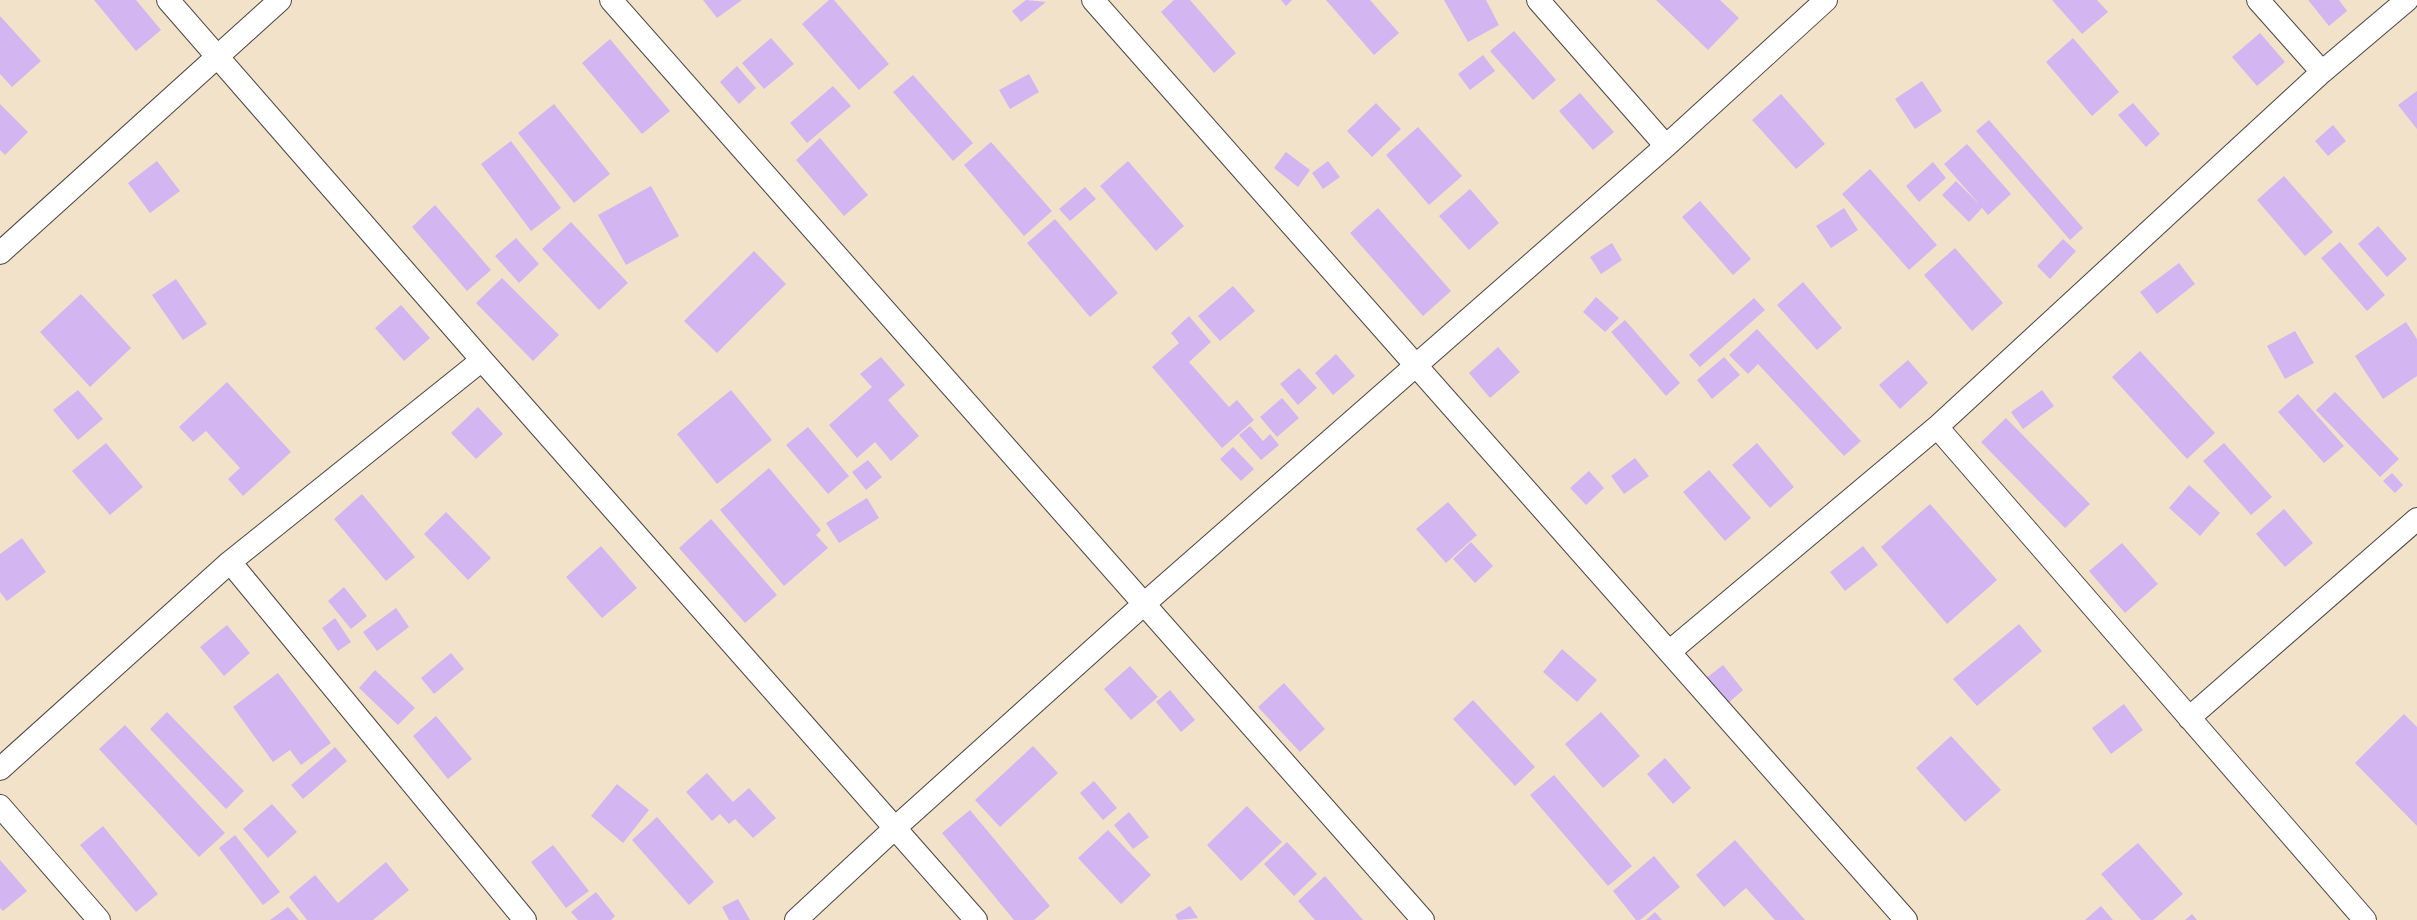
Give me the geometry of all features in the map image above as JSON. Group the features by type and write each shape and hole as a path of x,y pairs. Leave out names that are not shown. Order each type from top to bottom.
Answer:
{"street":[{"path":"168,0 219,55 482,360 976,920"},
{"path":"0,253 280,0"},
{"path":"611,0 1423,920"},
{"path":"1093,0 1906,920"},
{"path":"1538,0 1666,146"},
{"path":"796,920 895,828 1144,604 1415,364 1666,146 1826,0"},
{"path":"2258,0 2322,72"},
{"path":"1669,652 1937,427 2322,72 2407,0"},
{"path":"0,769 230,562 482,360"},
{"path":"1937,427 2365,920"},
{"path":"2189,718 2417,519"},
{"path":"230,562 525,920"},
{"path":"0,806 99,920"}],"building":[{"path":"94,0 136,0 161,30 136,51"},
{"path":"703,0 742,0 717,18"},
{"path":"829,0 834,0 889,64 859,90 802,24"},
{"path":"1026,0 1046,2 1021,22 1012,11"},
{"path":"1174,0 1190,0 1236,53 1214,73 1161,12"},
{"path":"1281,0 1292,0 1286,6"},
{"path":"1326,0 1370,0 1399,33 1374,55"},
{"path":"1444,0 1486,0 1499,25 1468,42"},
{"path":"1656,0 1720,0 1739,18 1708,50"},
{"path":"2052,0 2097,0 2108,12 2082,34"},
{"path":"2308,0 2339,0 2347,11 2329,26"},
{"path":"0,16 41,61 12,87 0,74"},
{"path":"1514,31 1556,80 1533,100 1490,51"},
{"path":"2260,33 2285,62 2257,86 2232,57"},
{"path":"771,38 794,64 764,89 742,63"},
{"path":"2073,38 2119,92 2092,116 2046,62"},
{"path":"610,39 670,111 642,134 582,63"},
{"path":"1483,55 1495,71 1470,90 1458,74"},
{"path":"737,66 756,88 739,104 720,82"},
{"path":"1029,74 1039,92 1010,109 999,90"},
{"path":"913,75 973,143 953,161 893,92"},
{"path":"1922,81 1942,111 1915,129 1895,99"},
{"path":"833,86 851,106 807,143 790,123"},
{"path":"2417,91 2417,129 2398,105"},
{"path":"1580,93 1614,132 1593,150 1559,111"},
{"path":"1781,94 1825,144 1796,169 1752,120"},
{"path":"1376,103 1401,129 1372,157 1347,131"},
{"path":"2133,103 2160,134 2146,147 2118,115"},
{"path":"0,104 28,132 5,155 0,150"},
{"path":"554,104 610,174 574,203 518,133"},
{"path":"1989,120 2083,228 2070,240 1976,131"},
{"path":"2333,125 2346,141 2328,156 2315,141"},
{"path":"1418,127 1462,176 1429,205 1386,155"},
{"path":"820,138 868,195 844,216 796,160"},
{"path":"511,141 561,208 531,231 481,164"},
{"path":"991,142 1052,211 1024,236 964,165"},
{"path":"1967,144 2011,194 1988,215 1982,208 1969,222 1942,195 1956,181 1980,205 1944,164"},
{"path":"1286,152 1310,170 1298,187 1274,168"},
{"path":"157,161 180,191 150,213 128,183"},
{"path":"1128,161 1184,226 1156,251 1100,186"},
{"path":"1328,161 1340,177 1323,189 1312,173"},
{"path":"1933,162 1946,178 1919,202 1906,186"},
{"path":"1870,169 1937,245 1909,270 1842,194"},
{"path":"2284,176 2333,232 2305,256 2257,200"},
{"path":"651,186 679,236 626,265 598,215"},
{"path":"1085,187 1096,199 1070,221 1059,209"},
{"path":"1470,189 1499,223 1469,250 1439,216"},
{"path":"1700,201 1751,259 1733,275 1682,217"},
{"path":"435,205 491,270 467,291 412,227"},
{"path":"1378,208 1451,291 1423,316 1350,233"},
{"path":"1844,208 1858,230 1831,248 1816,226"},
{"path":"1055,219 1118,293 1090,317 1027,243"},
{"path":"571,222 628,283 599,310 542,249"},
{"path":"2378,226 2407,259 2387,277 2358,244"},
{"path":"516,238 539,264 519,283 495,256"},
{"path":"2063,239 2076,251 2050,279 2037,266"},
{"path":"2340,242 2385,295 2367,311 2321,258"},
{"path":"1612,243 1622,260 1601,274 1590,257"},
{"path":"1955,248 2003,303 1972,331 1924,275"},
{"path":"754,251 786,284 717,353 684,321"},
{"path":"2179,263 2195,284 2157,314 2140,292"},
{"path":"502,278 559,335 533,361 476,303"},
{"path":"176,279 207,324 183,340 152,295"},
{"path":"1803,282 1842,328 1817,350 1777,305"},
{"path":"1233,286 1255,311 1220,341 1198,316"},
{"path":"81,294 131,348 90,387 40,332"},
{"path":"1596,297 1619,318 1605,332 1583,312"},
{"path":"1754,298 1765,310 1700,367 1689,355"},
{"path":"401,305 430,338 404,361 375,328"},
{"path":"1189,316 1211,342 1189,362 1229,407 1237,400 1254,420 1222,448 1152,367 1179,343 1171,333"},
{"path":"1625,320 1680,383 1666,396 1611,332"},
{"path":"2406,322 2417,339 2417,376 2383,399 2355,356"},
{"path":"1757,329 1861,441 1844,456 1758,364 1748,374 1729,355"},
{"path":"2295,331 2314,363 2285,379 2267,346"},
{"path":"1498,347 1520,372 1490,398 1469,373"},
{"path":"2140,351 2215,433 2187,459 2112,377"},
{"path":"1336,354 1355,376 1333,395 1315,373"},
{"path":"881,357 905,385 888,400 919,436 891,461 875,442 857,458 829,425 872,387 860,374"},
{"path":"1724,357 1740,375 1712,399 1697,380"},
{"path":"1908,360 1928,383 1900,409 1879,385"},
{"path":"1299,368 1317,388 1298,405 1280,384"},
{"path":"227,382 291,452 243,496 228,479 240,468 206,431 193,442 179,427"},
{"path":"78,390 103,419 78,440 53,410"},
{"path":"731,390 772,440 717,484 677,434"},
{"path":"2042,390 2054,406 2023,429 2011,412"},
{"path":"2335,392 2399,459 2380,477 2316,410"},
{"path":"2298,394 2344,446 2324,463 2278,412"},
{"path":"1282,398 1299,418 1277,437 1260,417"},
{"path":"478,407 503,434 476,459 451,433"},
{"path":"2006,418 2090,504 2065,528 1981,442"},
{"path":"1250,426 1263,441 1270,434 1279,445 1261,460 1239,435"},
{"path":"808,427 849,476 828,494 786,445"},
{"path":"106,443 143,487 110,515 72,471"},
{"path":"1757,443 1794,487 1770,508 1732,465"},
{"path":"2224,443 2272,497 2251,515 2203,461"},
{"path":"1233,447 1254,469 1241,481 1220,459"},
{"path":"1635,458 1649,476 1624,494 1611,476"},
{"path":"868,460 882,477 866,490 852,472"},
{"path":"769,468 821,530 816,535 828,548 784,586 720,510"},
{"path":"1709,470 1751,518 1725,541 1683,492"},
{"path":"1589,471 1604,488 1586,505 1570,488"},
{"path":"2392,473 2403,485 2395,493 2383,481"},
{"path":"2189,485 2220,513 2200,536 2169,508"},
{"path":"362,494 415,557 386,581 334,519"},
{"path":"867,498 879,518 839,543 826,523"},
{"path":"1448,502 1477,535 1446,563 1416,529"},
{"path":"1930,504 1997,580 1947,624 1881,547"},
{"path":"2284,509 2313,543 2285,567 2256,534"},
{"path":"446,512 491,558 468,580 424,534"},
{"path":"711,519 777,595 745,623 679,548"},
{"path":"22,538 46,572 7,601 0,592 0,554"},
{"path":"1471,542 1493,566 1475,583 1453,559"},
{"path":"2122,543 2158,584 2125,613 2089,571"},
{"path":"601,546 637,588 602,618 566,577"},
{"path":"1863,546 1878,565 1845,591 1830,572"},
{"path":"344,587 367,616 351,629 328,601"},
{"path":"396,608 409,627 377,651 363,632"},
{"path":"335,618 351,642 338,651 322,628"},
{"path":"2019,624 2042,651 1977,706 1953,679"},
{"path":"227,625 250,653 224,676 200,647"},
{"path":"1562,649 1597,680 1577,702 1543,672"},
{"path":"451,653 464,669 434,694 421,678"},
{"path":"1723,665 1743,690 1726,705 1705,679"},
{"path":"1130,666 1158,697 1131,720 1104,689"},
{"path":"375,670 415,708 398,725 359,688"},
{"path":"278,673 331,743 301,765 290,750 273,762 233,707"},
{"path":"1284,683 1325,729 1300,752 1258,707"},
{"path":"1170,690 1195,720 1181,732 1156,702"},
{"path":"1473,700 1535,767 1515,786 1453,719"},
{"path":"2124,704 2143,730 2111,754 2092,728"},
{"path":"167,712 244,791 226,809 150,729"},
{"path":"1601,712 1640,756 1603,788 1565,744"},
{"path":"2404,714 2417,727 2417,826 2355,763"},
{"path":"436,716 472,759 448,779 413,736"},
{"path":"125,725 225,833 199,857 99,749"},
{"path":"1951,736 2001,790 1965,822 1916,768"},
{"path":"1033,746 1058,773 1000,827 975,800"},
{"path":"335,747 347,761 303,799 291,785"},
{"path":"1665,758 1691,788 1673,804 1647,774"},
{"path":"707,773 733,802 749,788 776,818 753,838 735,819 729,824 720,814 712,821 686,792"},
{"path":"1554,775 1632,866 1608,886 1530,795"},
{"path":"1094,781 1117,808 1103,820 1080,793"},
{"path":"617,784 649,810 623,843 591,816"},
{"path":"272,804 297,832 268,858 243,829"},
{"path":"1247,806 1282,842 1241,881 1207,845"},
{"path":"970,810 1050,906 1034,920 1014,920 942,833"},
{"path":"1129,812 1149,837 1133,849 1114,825"},
{"path":"657,817 714,882 689,905 632,840"},
{"path":"103,826 158,894 136,912 80,845"},
{"path":"1108,830 1151,875 1121,904 1078,858"},
{"path":"235,835 280,892 263,905 219,848"},
{"path":"1735,840 1805,920 1775,920 1746,888 1724,907 1696,875"},
{"path":"1287,842 1317,874 1294,896 1264,864"},
{"path":"2138,843 2183,894 2153,920 2141,920 2101,874"},
{"path":"553,845 589,891 566,908 531,862"},
{"path":"1654,856 1680,887 1640,920 1636,920 1613,891"},
{"path":"0,860 27,891 3,911 0,908"},
{"path":"386,862 409,890 373,920 307,920 289,897 315,875 338,903"},
{"path":"1325,876 1363,920 1315,920 1298,901"},
{"path":"596,892 615,916 611,920 578,920 571,912"},
{"path":"738,899 750,920 729,920 722,907"},
{"path":"1190,906 1198,918 1178,920 1175,915"},
{"path":"2101,906 2113,920 2085,920"},
{"path":"288,907 299,920 270,920"},
{"path":"1655,912 1662,920 1646,920"},
{"path":"2192,914 2197,920 2185,920"}]}
